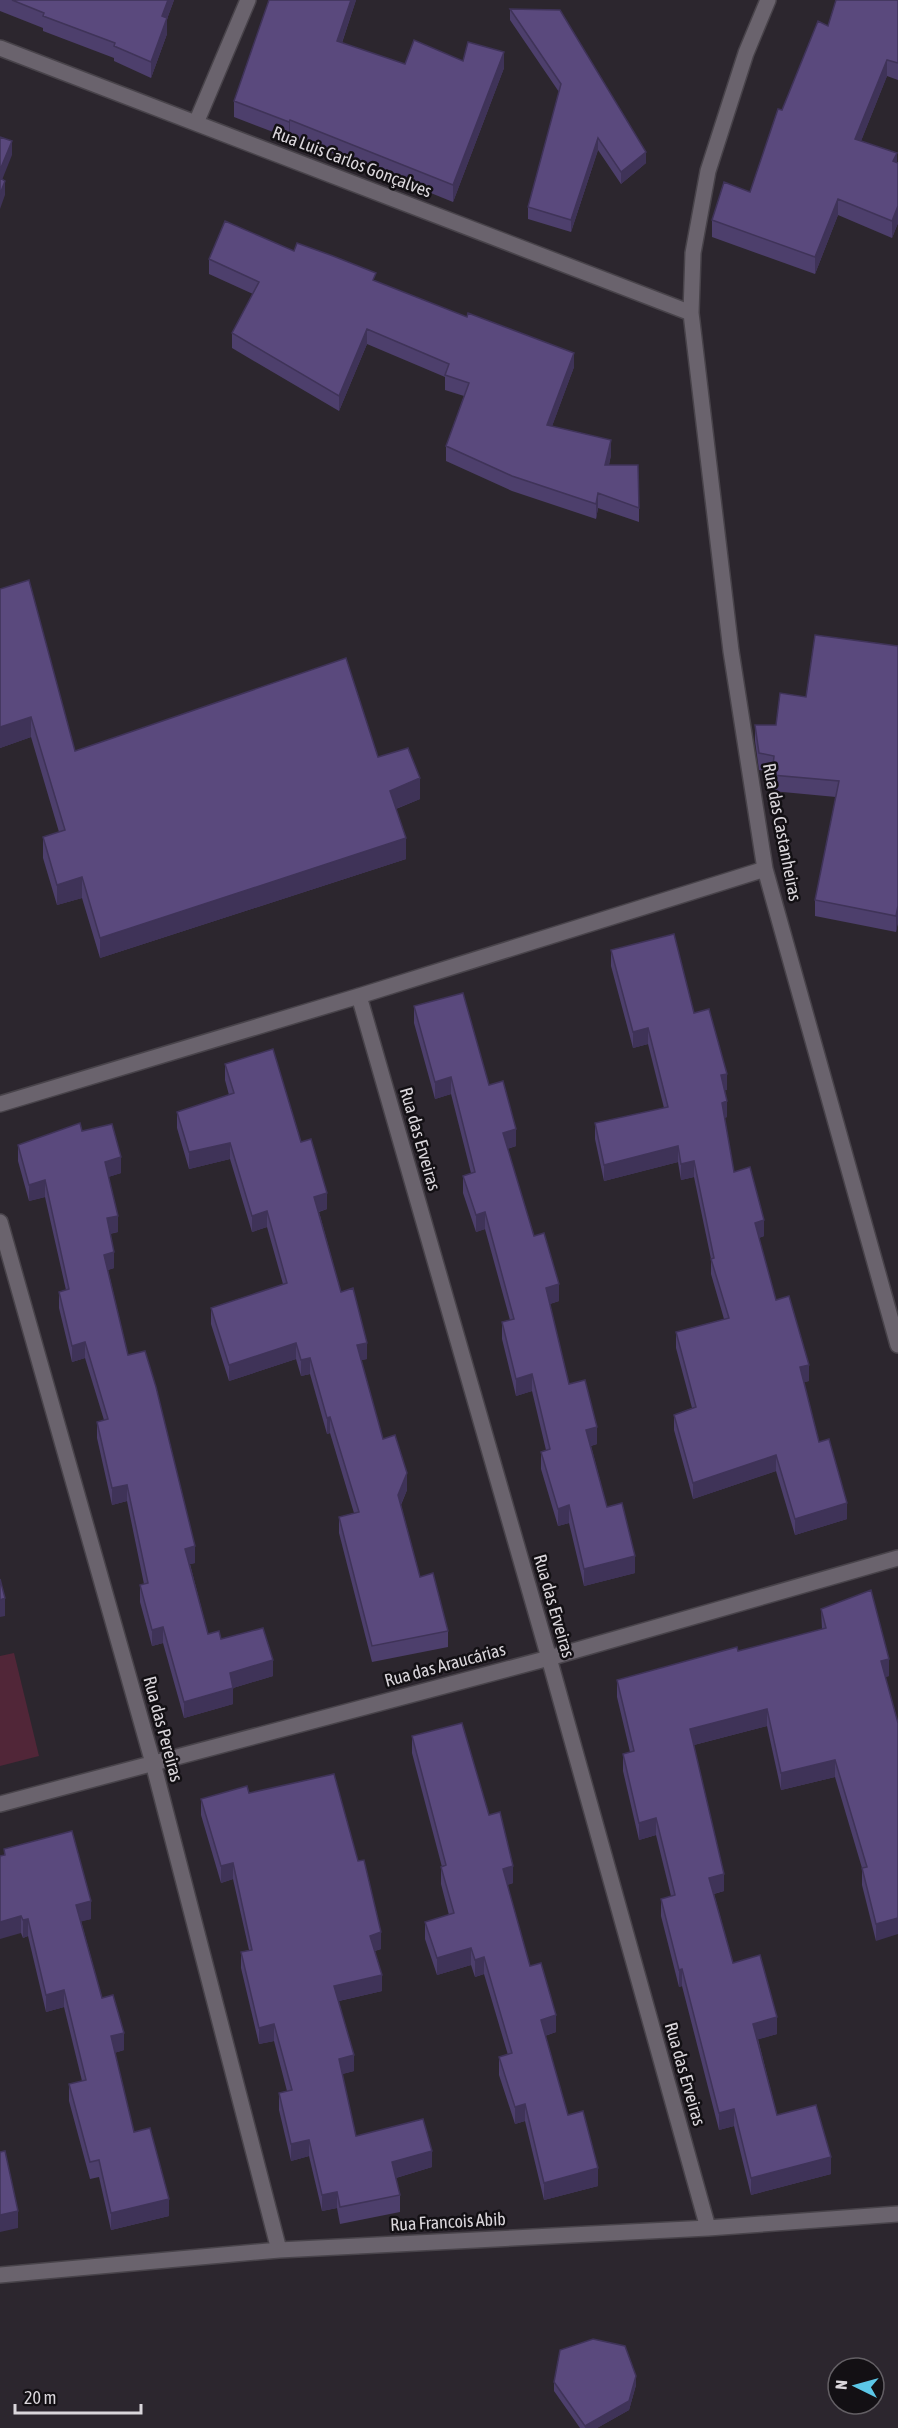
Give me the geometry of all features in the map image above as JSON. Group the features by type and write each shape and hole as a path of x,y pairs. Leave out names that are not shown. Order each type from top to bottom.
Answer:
{"street":[{"path":"196,123 249,0"},
{"name":"Rua das Castanheiras","path":"768,0 746,53 708,171 693,253 691,313 731,651 765,868 898,1345"},
{"name":"Rua Luis Carlos Gonçalves","path":"0,48 691,313"},
{"path":"0,1104 359,996 765,868"},
{"name":"Rua das Erveiras","path":"359,996 549,1658 708,2228"},
{"name":"Rua das Pereiras","path":"0,1222 153,1763 279,2250"},
{"name":"Rua das Araucárias","path":"0,1804 549,1658 898,1558"},
{"name":"Rua Francois Abib","path":"0,2275 279,2250 708,2228 898,2214"}],"shaded area":[{"path":"14,1653 39,1756 0,1766 0,1656"}],"building":[{"path":"12,0 168,0 162,16 167,18 151,62 114,46 115,43 43,16 44,13"},
{"path":"269,0 351,0 337,41 405,64 414,40 463,61 468,42 504,52 453,185 290,120 289,122 234,101"},
{"path":"836,0 898,0 898,63 887,60 855,139 897,153 893,161 898,163 898,206 892,221 838,199 815,257 712,220 724,182 750,192 778,109 782,110 818,21 828,26"},
{"path":"510,9 560,10 646,152 621,172 598,138 571,220 528,207 561,84"},
{"path":"0,137 12,141 0,170"},
{"path":"0,178 5,181 0,194"},
{"path":"225,221 294,251 297,243 333,256 376,273 373,280 467,317 468,313 574,353 547,425 611,440 605,465 638,465 639,508 598,493 596,504 512,476 446,446 469,383 445,375 449,364 367,329 339,396 232,333 259,282 209,259"},
{"path":"29,580 75,751 346,658 378,757 408,748 420,778 390,791 406,838 100,938 82,877 57,885 43,837 65,830 31,717 0,727 0,589"},
{"path":"815,635 898,646 898,906 896,916 815,900 839,781 772,775 774,756 759,753 755,725 776,725 780,693 806,697"},
{"path":"674,934 694,1013 709,1009 727,1074 721,1075 727,1101 722,1103 734,1172 750,1167 764,1220 755,1223 776,1300 789,1296 809,1365 800,1367 819,1442 829,1439 847,1503 795,1519 776,1455 693,1483 674,1415 696,1407 676,1332 729,1318 711,1259 714,1258 694,1161 681,1164 678,1146 604,1165 595,1123 668,1107 648,1028 633,1032 611,950"},
{"path":"463,993 489,1085 503,1081 516,1129 503,1133 534,1236 544,1233 559,1284 546,1288 569,1384 585,1380 597,1427 586,1430 607,1507 622,1503 635,1556 584,1569 569,1505 558,1509 541,1452 550,1449 532,1374 516,1379 502,1322 514,1319 485,1212 476,1215 463,1176 475,1172 451,1077 435,1082 414,1006"},
{"path":"273,1049 301,1142 311,1139 327,1193 314,1197 341,1292 353,1288 367,1343 357,1345 383,1439 395,1435 407,1473 398,1495 420,1577 433,1573 448,1631 372,1646 339,1517 359,1512 330,1417 327,1418 310,1358 301,1360 296,1343 229,1365 211,1308 287,1283 267,1211 252,1216 230,1143 189,1152 177,1112 234,1093 225,1064"},
{"path":"80,1123 82,1131 112,1124 121,1157 105,1162 118,1216 107,1218 114,1252 104,1255 128,1355 145,1351 156,1387 195,1546 185,1549 208,1634 219,1631 221,1639 263,1628 273,1660 230,1673 233,1688 184,1702 163,1627 152,1630 140,1585 148,1583 127,1485 112,1488 97,1422 108,1419 85,1342 72,1346 59,1292 69,1289 45,1180 29,1185 18,1145"},
{"path":"0,1579 5,1598 0,1600"},
{"path":"871,1590 889,1659 881,1661 898,1723 898,1918 876,1924 862,1868 867,1867 835,1760 781,1773 767,1709 690,1729 724,1874 709,1878 733,1963 760,1955 777,2017 753,2024 777,2115 816,2105 831,2157 751,2178 734,2109 719,2113 682,1969 679,1970 661,1899 675,1895 656,1818 639,1823 623,1754 634,1751 617,1680 737,1647 738,1651 826,1628 821,1609"},
{"path":"462,1723 489,1815 500,1812 513,1866 503,1869 530,1966 541,1963 556,2015 541,2020 568,2115 583,2111 598,2168 544,2183 525,2104 515,2107 499,2057 512,2053 484,1957 475,1960 471,1948 437,1958 425,1922 454,1913 441,1867 446,1865 412,1736"},
{"path":"334,1774 358,1861 364,1860 381,1932 370,1936 382,1975 334,1986 354,2055 339,2059 356,2136 423,2119 432,2151 392,2162 400,2195 340,2207 337,2192 322,2195 309,2140 291,2144 279,2093 292,2090 274,2024 259,2028 241,1952 252,1950 233,1863 221,1866 201,1799 247,1786 249,1793"},
{"path":"72,1831 91,1901 76,1905 102,1998 113,1995 124,2033 111,2036 134,2132 150,2128 169,2199 111,2213 99,2160 90,2162 69,2084 86,2080 64,1990 46,1995 28,1919 23,1920 21,1916 0,1922 0,1856 5,1855 4,1849"},
{"path":"5,2151 18,2211 0,2215 0,2152"},
{"path":"593,2339 625,2346 636,2376 629,2401 585,2426 554,2382 560,2350"}]}
